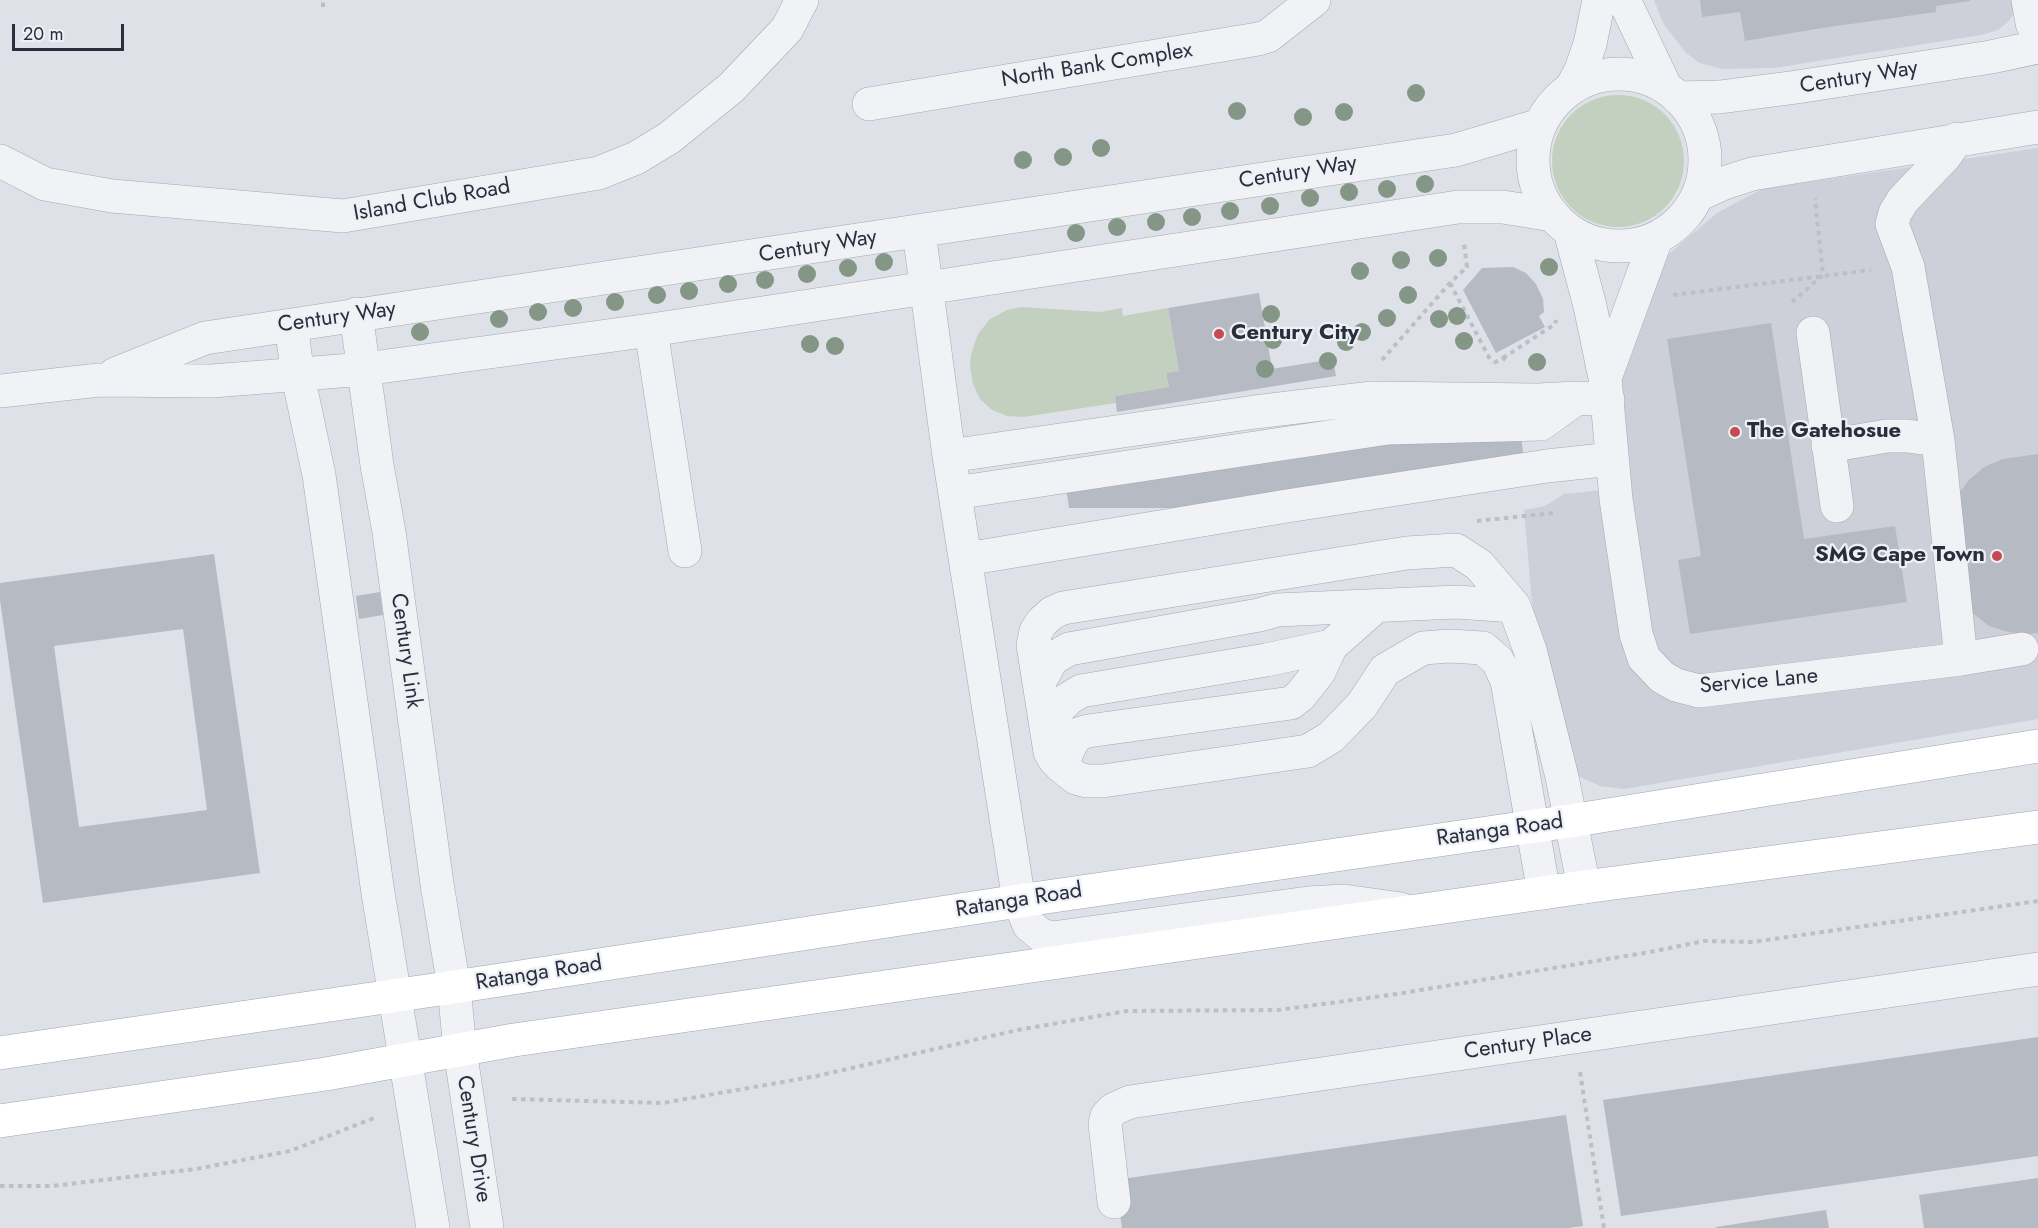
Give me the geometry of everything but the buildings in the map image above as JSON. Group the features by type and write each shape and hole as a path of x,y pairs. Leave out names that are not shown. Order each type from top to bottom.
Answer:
{"main road":[{"name":"Ratanga Road","path":"0,1053 1570,821 2038,746"},
{"path":"0,1121 326,1074 514,1040 1584,887 2038,827"}],"street":[{"name":"Island Club Road","path":"0,161 45,184 112,196 343,216 599,174 636,158 669,138 731,88 787,29 802,0"},
{"name":"North Bank Complex","path":"869,104 1258,39 1268,36 1314,0"},
{"path":"1599,0 1590,44 1581,70 1572,87 1550,108 1540,125 1533,148 1533,171 1540,194 1561,223 1594,243 1630,246 1656,239 1679,223 1688,213 1698,195 1705,171 1703,140 1694,117 1672,93 1624,0"},
{"path":"2028,0 2032,23 2038,35"},
{"name":"Century Way","path":"1672,93 1720,97 1991,57 2038,47"},
{"path":"1572,87 1595,77 1619,74 1643,78 1672,93"},
{"name":"Century Way","path":"99,380 205,338 1456,150 1540,125"},
{"path":"1698,195 1752,174 2038,127"},
{"path":"1957,139 1945,156 1911,190 1895,213 1892,225 1908,267 1938,440 1961,659"},
{"name":"Century Way","path":"0,391 99,380 212,381 365,369 651,330 1458,207 1503,207 1561,223"},
{"name":"Service Lane","path":"1561,223 1590,306 1596,392 1612,459 1636,634 1644,658 1662,677 1676,685 1699,692 1961,659 2022,649"},
{"path":"919,232 949,456 1019,901 1029,925 1041,935 1052,938 1308,903 1344,901 1419,911"},
{"name":"Service Lane","path":"1596,392 1656,239"},
{"name":"Century Link","path":"356,314 377,465 389,532 437,884 454,987 460,1050"},
{"path":"291,325 298,376 319,475 394,994 433,1228"},
{"path":"651,330 685,551"},
{"path":"1813,333 1837,506"},
{"path":"949,456 1336,401 1372,398 1538,400 1596,392"},
{"path":"956,493 1388,428 1541,424 1596,392"},
{"path":"1828,446 1887,436 1938,440"},
{"path":"966,559 1322,500 1547,466 1612,459"},
{"path":"1544,893 1506,681 1498,661 1483,648 1449,646 1423,648 1385,670 1362,705 1331,737 1308,751 1102,781 1087,781 1076,778 1055,760 1050,752 1033,645 1036,631 1052,613 1063,608 1407,553 1456,550 1479,565 1514,606 1530,650 1562,777 1584,887"},
{"path":"1039,683 1053,659 1069,649 1277,610 1457,603 1514,606"},
{"path":"1061,766 1078,734 1088,731 1291,703 1300,696 1319,672 1331,646 1375,607"},
{"path":"1046,728 1059,708 1081,691 1266,660 1331,646"},
{"name":"Century Place","path":"1114,1202 1105,1124 1107,1116 1114,1109 1130,1101 2038,969"},
{"name":"Century Drive","path":"460,1050 487,1228"}],"path":[{"path":"323,0 323,7"},
{"path":"1815,191 1823,275"},
{"path":"1382,360 1450,282 1467,267 1464,240"},
{"path":"1662,297 1823,275 1908,267"},
{"path":"1791,302 1823,275"},
{"path":"1450,282 1492,364"},
{"path":"1503,358 1555,324 1557,314"},
{"path":"512,1099 663,1104 817,1076 1018,1030 1127,1011 1278,1010 1409,992 1704,941 1753,942 2038,901"},
{"path":"1575,1037 1604,1228"},
{"path":"0,1186 52,1186 196,1169 290,1151 374,1118"}],"shaded area":[{"path":"1654,0 2038,0 2038,9 2013,14 2009,21 1998,30 1981,35 1774,68 1722,69 1700,63 1686,53 1663,23"},
{"path":"2038,148 2038,719 1624,789 1600,786 1580,777 1558,760 1542,719 1524,510 1545,506 1564,494 1614,489 1623,348 1658,263 1717,213 1762,189"}],"green space":[{"path":"1618,95 1643,100 1665,114 1679,136 1684,161 1679,186 1665,208 1643,222 1618,227 1593,222 1571,208 1557,186 1552,161 1557,136 1571,114 1593,100"},
{"path":"1021,307 1100,312 1122,308 1123,316 1168,308 1179,371 1166,373 1169,387 1115,396 1116,403 1023,417 1007,416 992,410 980,399 973,384 971,354 978,334 990,319 1007,310"}],"place":[{"name":"Century City","path":"1219,334"},
{"name":"The Gatehosue","path":"1735,432"},
{"name":"SMG Cape Town","path":"1997,556"}]}
